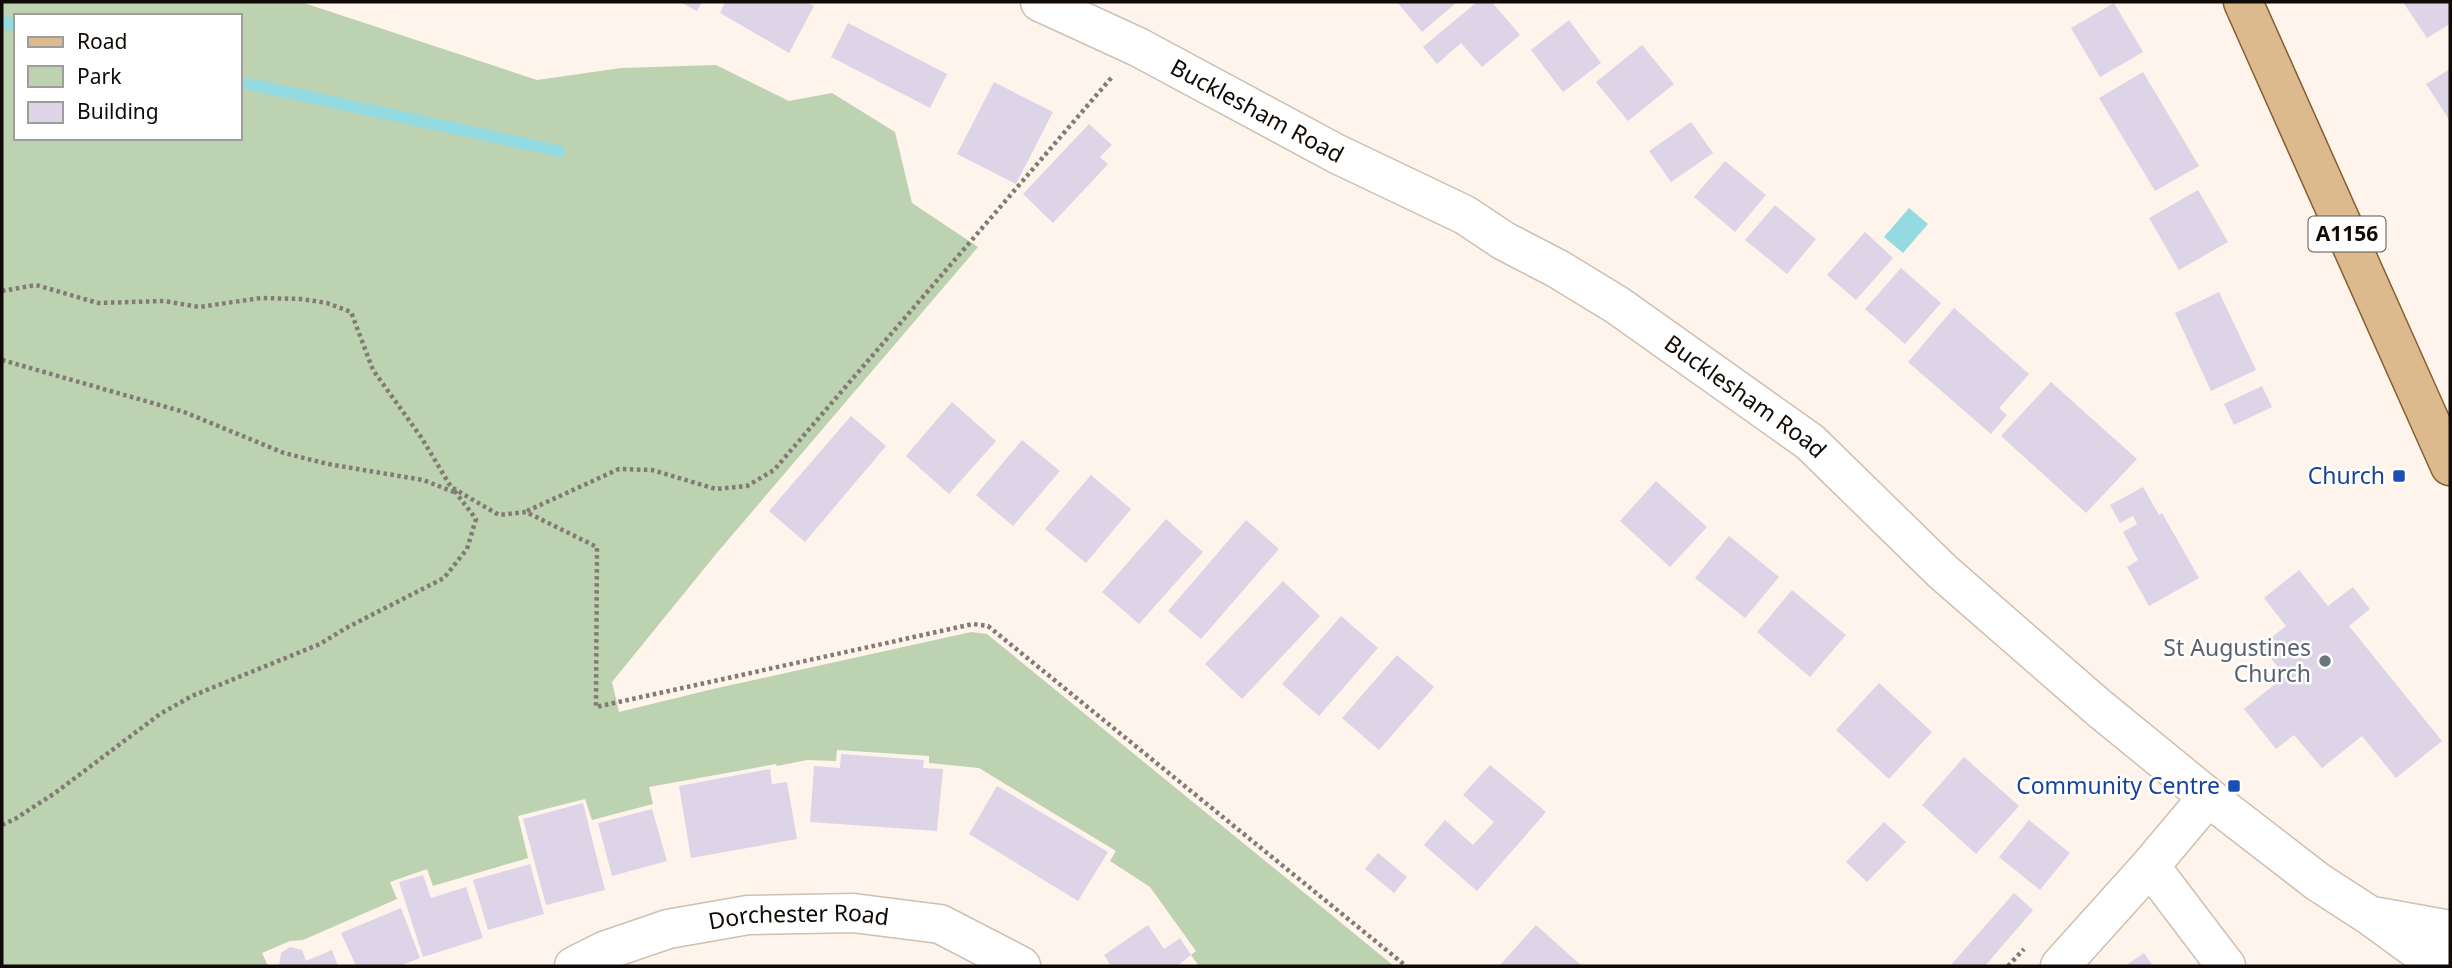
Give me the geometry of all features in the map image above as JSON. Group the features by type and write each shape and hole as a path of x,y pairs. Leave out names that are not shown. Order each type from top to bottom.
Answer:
{"main road":[{"name":"A1156","path":"2244,2 2450,466"}],"street":[{"name":"Bucklesham Road","path":"1040,2 1138,47 1337,154 1465,215 1504,241 1558,269 1617,305 1810,442 1943,572 2099,708 2318,882 2439,966"},
{"path":"2060,966 2208,797"},
{"path":"2150,866 2226,966"},
{"name":"Dorchester Road","path":"574,966 604,951 668,929 748,915 853,913 940,924 1021,966"},
{"name":"Bucklesham Road","path":"2369,915 2450,930"}],"path":[{"path":"451,486 499,515 526,512 620,469 652,470 716,489 747,486 774,470 1138,47"},
{"path":"2,291 36,285 98,303 164,300 199,307 261,298 301,299 327,303 351,312 373,370 476,519 467,549 444,578 320,644 192,696 160,714 55,793 2,825"},
{"path":"2,360 184,412 284,453 328,464 423,480 455,492"},
{"path":"526,512 597,547 596,707 973,624 988,626 1406,966"}],"green space":[{"path":"2,2 301,2 537,80 621,68 716,65 789,101 832,93 895,132 912,203 978,247 716,554 612,682 619,712 971,632 987,634 1394,966 1199,966 1191,955 1196,951 1150,887 1110,861 1116,851 979,768 929,763 929,756 837,750 836,761 807,760 777,766 776,764 649,787 653,804 592,820 585,799 518,816 528,858 433,886 427,869 390,882 397,899 303,940 290,941 262,953 268,966 2,966"}],"water":[{"path":"1909,208 1928,224 1903,253 1884,237"}],"building":[{"path":"680,2 702,2 697,11"},
{"path":"725,2 806,2 814,6 789,53 720,13"},
{"path":"1397,2 1457,2 1422,32"},
{"path":"1477,2 1492,2 1520,35 1482,67 1461,43 1437,64 1423,47"},
{"path":"2403,2 2450,2 2450,24 2427,38"},
{"path":"2114,3 2143,52 2100,77 2071,28"},
{"path":"1569,20 1601,63 1563,92 1531,50"},
{"path":"848,23 947,74 930,108 831,57"},
{"path":"1642,45 1674,84 1628,121 1596,82"},
{"path":"2450,69 2450,121 2426,84"},
{"path":"2143,72 2199,166 2155,191 2099,98"},
{"path":"994,82 1053,112 1016,184 957,154"},
{"path":"1691,122 1713,153 1671,182 1649,151"},
{"path":"1089,124 1112,145 1100,157 1108,164 1053,223 1023,194"},
{"path":"1725,161 1766,195 1735,232 1694,197"},
{"path":"2198,190 2228,242 2179,270 2149,218"},
{"path":"1775,205 1816,239 1787,274 1745,240"},
{"path":"1865,232 1893,258 1856,300 1827,275"},
{"path":"1901,268 1941,303 1905,344 1865,309"},
{"path":"2219,292 2256,370 2211,391 2175,313"},
{"path":"1954,308 2029,374 1999,408 2007,415 1991,434 1908,362"},
{"path":"2051,382 2137,459 2086,513 2001,436"},
{"path":"2262,386 2272,407 2234,425 2224,404"},
{"path":"952,402 996,441 949,494 906,456"},
{"path":"851,416 886,446 805,542 769,511"},
{"path":"1022,440 1060,471 1013,526 976,495"},
{"path":"1091,475 1131,509 1086,563 1045,529"},
{"path":"1656,481 1707,527 1670,567 1620,521"},
{"path":"2143,487 2159,515 2162,513 2199,578 2149,606 2127,567 2138,560 2123,532 2137,524 2133,516 2120,523 2110,505"},
{"path":"1166,519 1203,552 1139,624 1102,592"},
{"path":"1246,520 1279,549 1201,639 1168,611"},
{"path":"1729,536 1779,577 1745,618 1695,578"},
{"name":"St Augustines Church","path":"2299,570 2328,606 2353,587 2370,609 2349,626 2442,741 2396,778 2362,736 2322,768 2294,735 2276,749 2244,709 2285,676 2261,646 2286,626 2264,598"},
{"path":"1283,581 1320,616 1242,699 1205,664"},
{"path":"1792,590 1846,635 1810,677 1757,632"},
{"path":"1341,616 1378,648 1319,716 1282,684"},
{"path":"1397,655 1434,687 1379,750 1342,718"},
{"path":"1879,683 1932,732 1889,779 1836,730"},
{"path":"841,754 924,760 923,768 943,769 937,831 810,822 814,766 840,768"},
{"path":"1964,757 2019,806 1976,854 1922,805"},
{"path":"1490,765 1546,812 1477,891 1424,845 1445,820 1473,845 1494,822 1463,795"},
{"path":"770,769 772,784 787,782 797,839 691,858 679,786"},
{"path":"997,786 1108,852 1078,901 969,834"},
{"path":"583,803 605,890 546,905 523,819"},
{"path":"652,809 667,861 612,876 598,823"},
{"path":"2029,820 2070,853 2040,890 1999,857"},
{"path":"1884,822 1906,842 1867,882 1846,862"},
{"path":"1378,853 1407,877 1394,893 1365,869"},
{"path":"530,864 544,914 488,930 473,880"},
{"path":"423,875 431,898 466,887 483,938 423,957 399,882"},
{"path":"2014,893 2033,910 1985,966 1950,966"},
{"path":"401,908 420,958 400,966 356,966 341,933"},
{"path":"1148,925 1164,949 1180,938 1191,955 1177,966 1111,966 1104,955"},
{"path":"1536,925 1582,966 1499,966"},
{"path":"290,947 302,950 306,961 332,950 338,966 279,966 281,953"},
{"path":"2144,953 2153,966 2125,966"}],"waterway":[{"path":"2,21 14,26"},
{"path":"242,82 559,151"}],"place":[{"name":"Church","path":"2399,476"},
{"name":"St Augustines Church","path":"2325,661"},
{"name":"Community Centre","path":"2234,786"}]}
